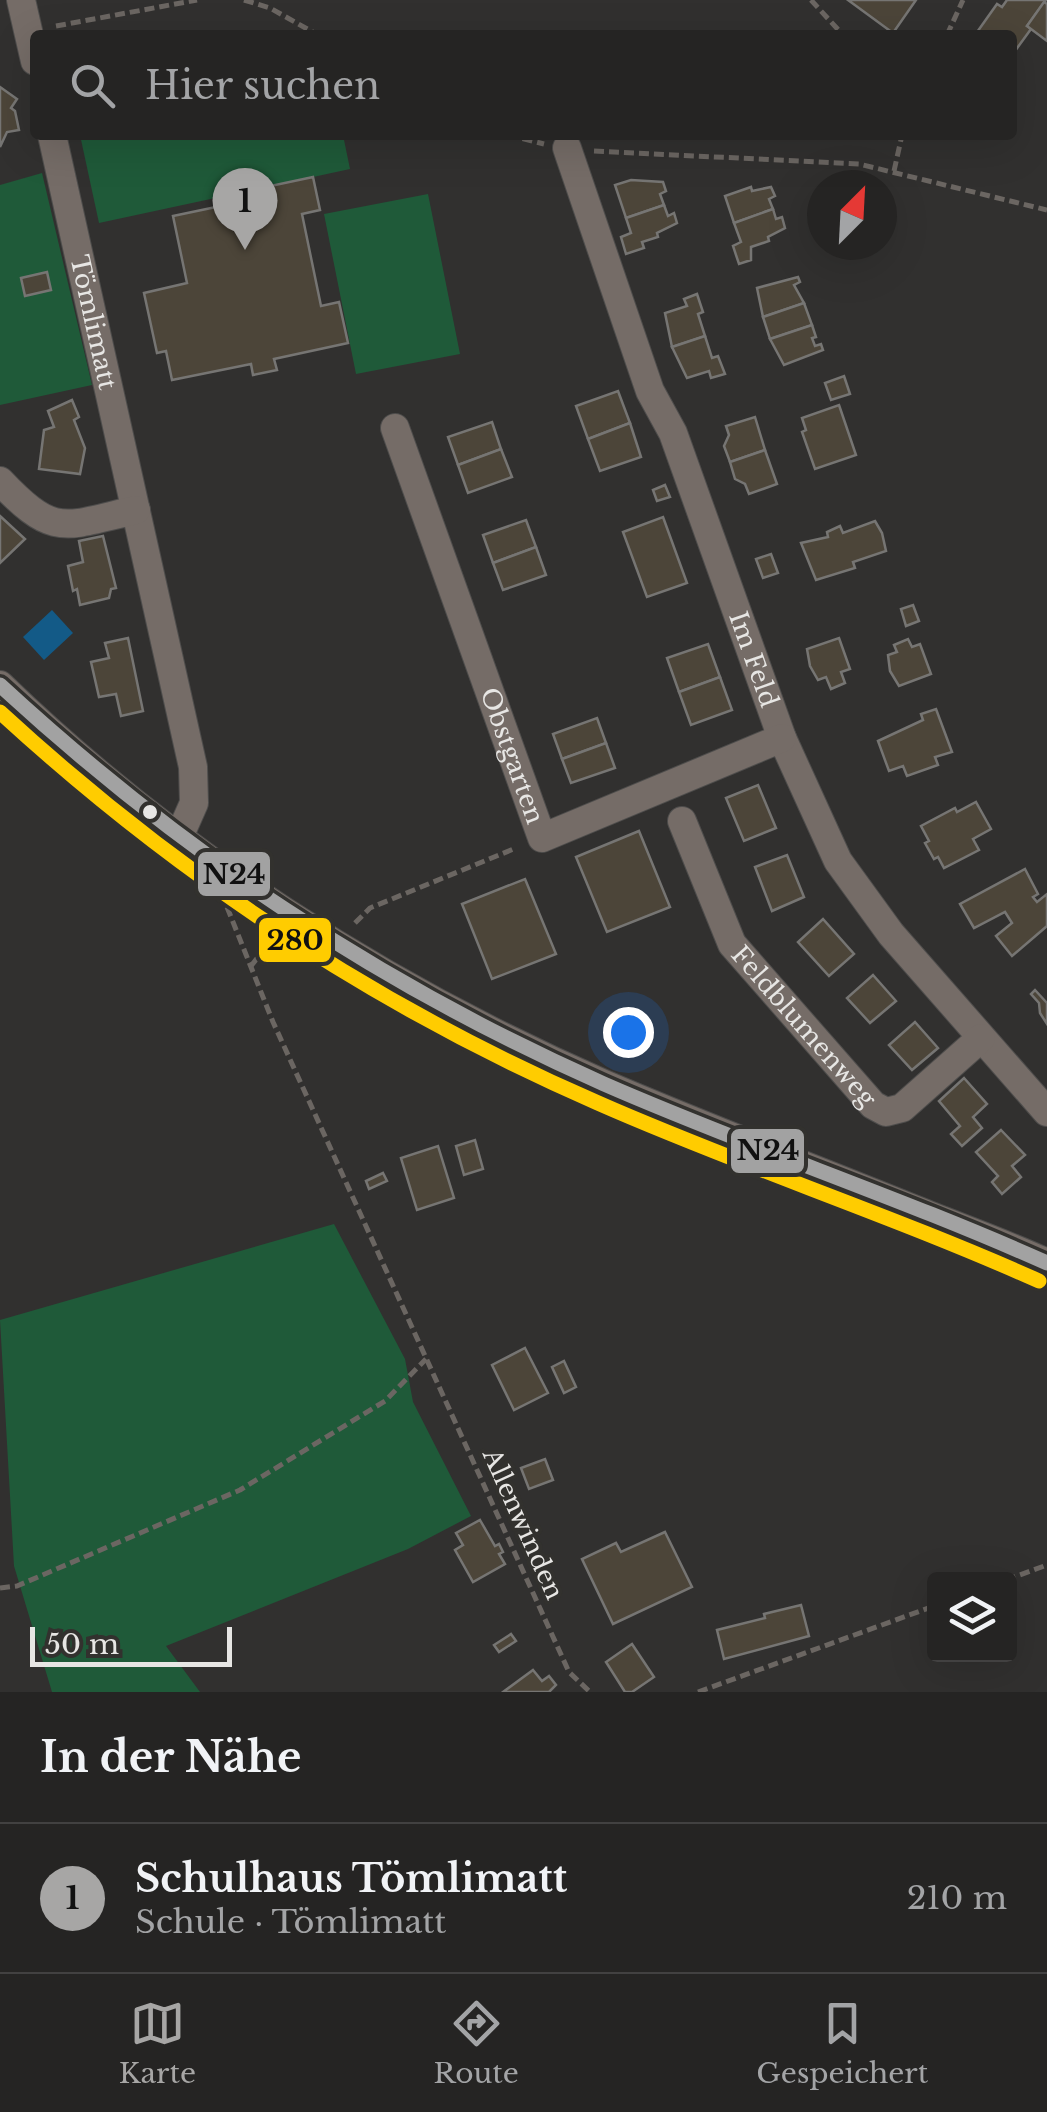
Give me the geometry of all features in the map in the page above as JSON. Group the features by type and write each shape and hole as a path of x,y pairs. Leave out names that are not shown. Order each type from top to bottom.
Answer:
{"street":[{"path":"21,0 30,41"},
{"path":"0,36 28,32"},
{"name":"Tömlimatt","path":"53,140 193,767 194,803 179,838"},
{"name":"Im Feld","path":"567,148 650,391 672,433 782,738 838,861 891,934 1047,1112"},
{"name":"Obstgarten","path":"395,428 542,838 782,738"},
{"path":"0,482 26,509 48,523 72,524 136,510"},
{"path":"0,685 84,762 179,838 334,942 454,1013 606,1085 1044,1253"},
{"name":"Feldblumenweg","path":"682,821 732,944 873,1105 886,1112 902,1108 981,1038"}],"path":[{"path":"39,30 197,0"},
{"path":"244,0 270,8 309,30"},
{"path":"811,0 838,30"},
{"path":"948,30 963,0"},
{"path":"531,140 567,148 859,164 894,170 901,140"},
{"path":"897,171 1047,210"},
{"path":"334,942 370,908 542,838"},
{"name":"Allenwinden","path":"225,870 223,896 251,966 569,1672 590,1692"},
{"path":"251,966 292,914"},
{"path":"0,1588 16,1586 240,1490 385,1401 426,1359"},
{"path":"1017,1576 1047,1565"},
{"path":"698,1692 927,1609"}],"green space":[{"path":"81,140 344,140 350,169 99,223"},
{"path":"42,173 92,385 0,405 0,185"},
{"path":"428,194 460,354 356,374 324,214"},
{"path":"334,1224 405,1359 413,1402 471,1516 408,1549 166,1646 200,1692 52,1692 14,1566 0,1320"}],"water":[{"path":"52,610 73,633 44,660 23,637"}],"building":[{"path":"848,0 916,0 895,30 889,30"},
{"path":"1007,0 1046,0 1017,48 1017,30 979,30 997,4 1002,7"},
{"path":"1044,2 1047,4 1047,41 1027,26"},
{"path":"0,87 17,99 11,108 19,130 7,132 0,147"},
{"path":"313,177 320,210 302,214 321,306 339,302 348,343 274,359 277,370 253,375 251,364 172,380 166,351 157,353 144,293 187,283 173,216 216,207 214,198"},
{"path":"631,180 663,182 666,191 660,194 664,205 626,218 615,185"},
{"path":"751,187 752,191 771,187 775,196 769,199 773,209 734,223 725,196"},
{"path":"664,205 668,216 674,213 677,223 657,233 658,237 642,242 644,248 626,254 621,237 631,233 626,218"},
{"path":"773,209 776,219 782,217 785,228 768,237 769,241 751,247 751,260 739,264 733,246 741,242 734,223"},
{"path":"47,272 51,290 25,296 21,278"},
{"path":"798,277 800,282 794,285 804,303 763,317 757,288"},
{"path":"697,294 705,336 672,347 665,313 687,306 684,299"},
{"path":"804,303 812,325 770,339 763,317"},
{"path":"812,325 815,346 821,344 823,350 784,365 770,339"},
{"path":"705,336 712,358 718,356 725,374 711,378 709,371 687,378 672,347"},
{"path":"844,376 850,394 831,400 825,383"},
{"path":"618,391 630,423 588,439 576,406"},
{"path":"72,400 79,417 74,420 85,448 80,474 39,469 44,430 54,427 48,411"},
{"path":"839,405 856,455 815,469 802,432 806,430 802,418"},
{"path":"755,417 765,450 730,462 724,446 729,435 726,426"},
{"path":"492,422 501,449 458,465 448,437"},
{"path":"630,423 641,457 600,471 588,439"},
{"path":"501,449 512,477 468,493 458,465"},
{"path":"765,450 777,484 749,494 745,484 735,479 730,462"},
{"path":"665,485 670,497 657,501 653,490"},
{"path":"0,516 25,539 0,563"},
{"path":"663,517 687,583 647,597 623,532"},
{"path":"526,520 536,547 493,563 483,535"},
{"path":"875,521 886,551 853,562 855,568 816,580 801,543 828,537 827,532 840,526 843,533"},
{"path":"103,536 116,588 111,589 109,598 80,605 68,566 83,562 79,541"},
{"path":"536,547 546,575 503,590 493,563"},
{"path":"771,554 778,573 763,578 756,559"},
{"path":"913,605 919,621 906,626 901,609"},
{"path":"128,638 143,711 121,716 116,694 99,697 91,662 109,658 105,643"},
{"path":"839,638 850,669 841,672 845,683 831,689 826,677 818,680 807,649"},
{"path":"908,639 912,647 920,644 931,674 899,686 890,671 888,655 897,652 894,645"},
{"path":"708,644 720,677 679,692 667,658"},
{"path":"720,677 732,710 691,725 679,692"},
{"path":"936,709 952,752 935,757 938,765 907,776 903,766 889,771 878,741 923,720 921,714"},
{"path":"597,718 606,743 562,759 553,734"},
{"path":"606,743 615,768 571,783 562,759"},
{"path":"758,785 776,828 744,841 726,798"},
{"path":"976,802 991,829 973,839 979,850 944,868 925,843 929,841 921,826"},
{"path":"639,831 670,907 607,932 576,857"},
{"path":"787,855 804,897 772,911 755,867"},
{"path":"1025,869 1038,894 1033,897 1037,902 1047,894 1047,926 1012,956 996,936 1012,923 1005,912 974,928 960,904"},
{"path":"525,879 556,954 492,979 462,904"},
{"path":"823,919 854,954 829,976 798,942"},
{"path":"873,975 896,1001 870,1023 847,998"},
{"path":"1035,990 1047,1003 1047,1024 1031,994"},
{"path":"915,1022 938,1048 912,1070 889,1045"},
{"path":"964,1078 987,1104 973,1117 982,1128 962,1146 951,1134 960,1126 939,1101"},
{"path":"1001,1130 1025,1155 1012,1166 1021,1177 1002,1194 992,1182 998,1176 976,1152"},
{"path":"475,1140 483,1169 464,1175 456,1146"},
{"path":"438,1146 454,1198 417,1210 401,1158"},
{"path":"383,1173 387,1181 369,1189 366,1181"},
{"path":"525,1348 548,1393 514,1410 492,1365"},
{"path":"564,1361 576,1387 564,1393 552,1367"},
{"path":"545,1459 553,1480 529,1489 521,1468"},
{"path":"480,1520 495,1546 499,1544 505,1564 473,1582 455,1550 463,1545 456,1533"},
{"path":"665,1532 692,1587 613,1624 582,1559 616,1543 621,1552"},
{"path":"801,1605 809,1636 724,1659 717,1630"},
{"path":"511,1634 516,1641 499,1652 494,1645"},
{"path":"632,1644 654,1677 632,1692 625,1692 606,1662"},
{"path":"533,1670 542,1681 549,1676 556,1685 549,1692 503,1692"}],"transit line":[{"name":"N24","path":"0,685 139,804 211,858 285,910 440,1003 604,1084 1047,1263"},
{"name":"280","path":"0,712 67,772 209,882 282,933 436,1024 598,1103 1039,1281"}],"place":[{"name":"Schulhaus Tömlimatt","path":"245,250"}]}
